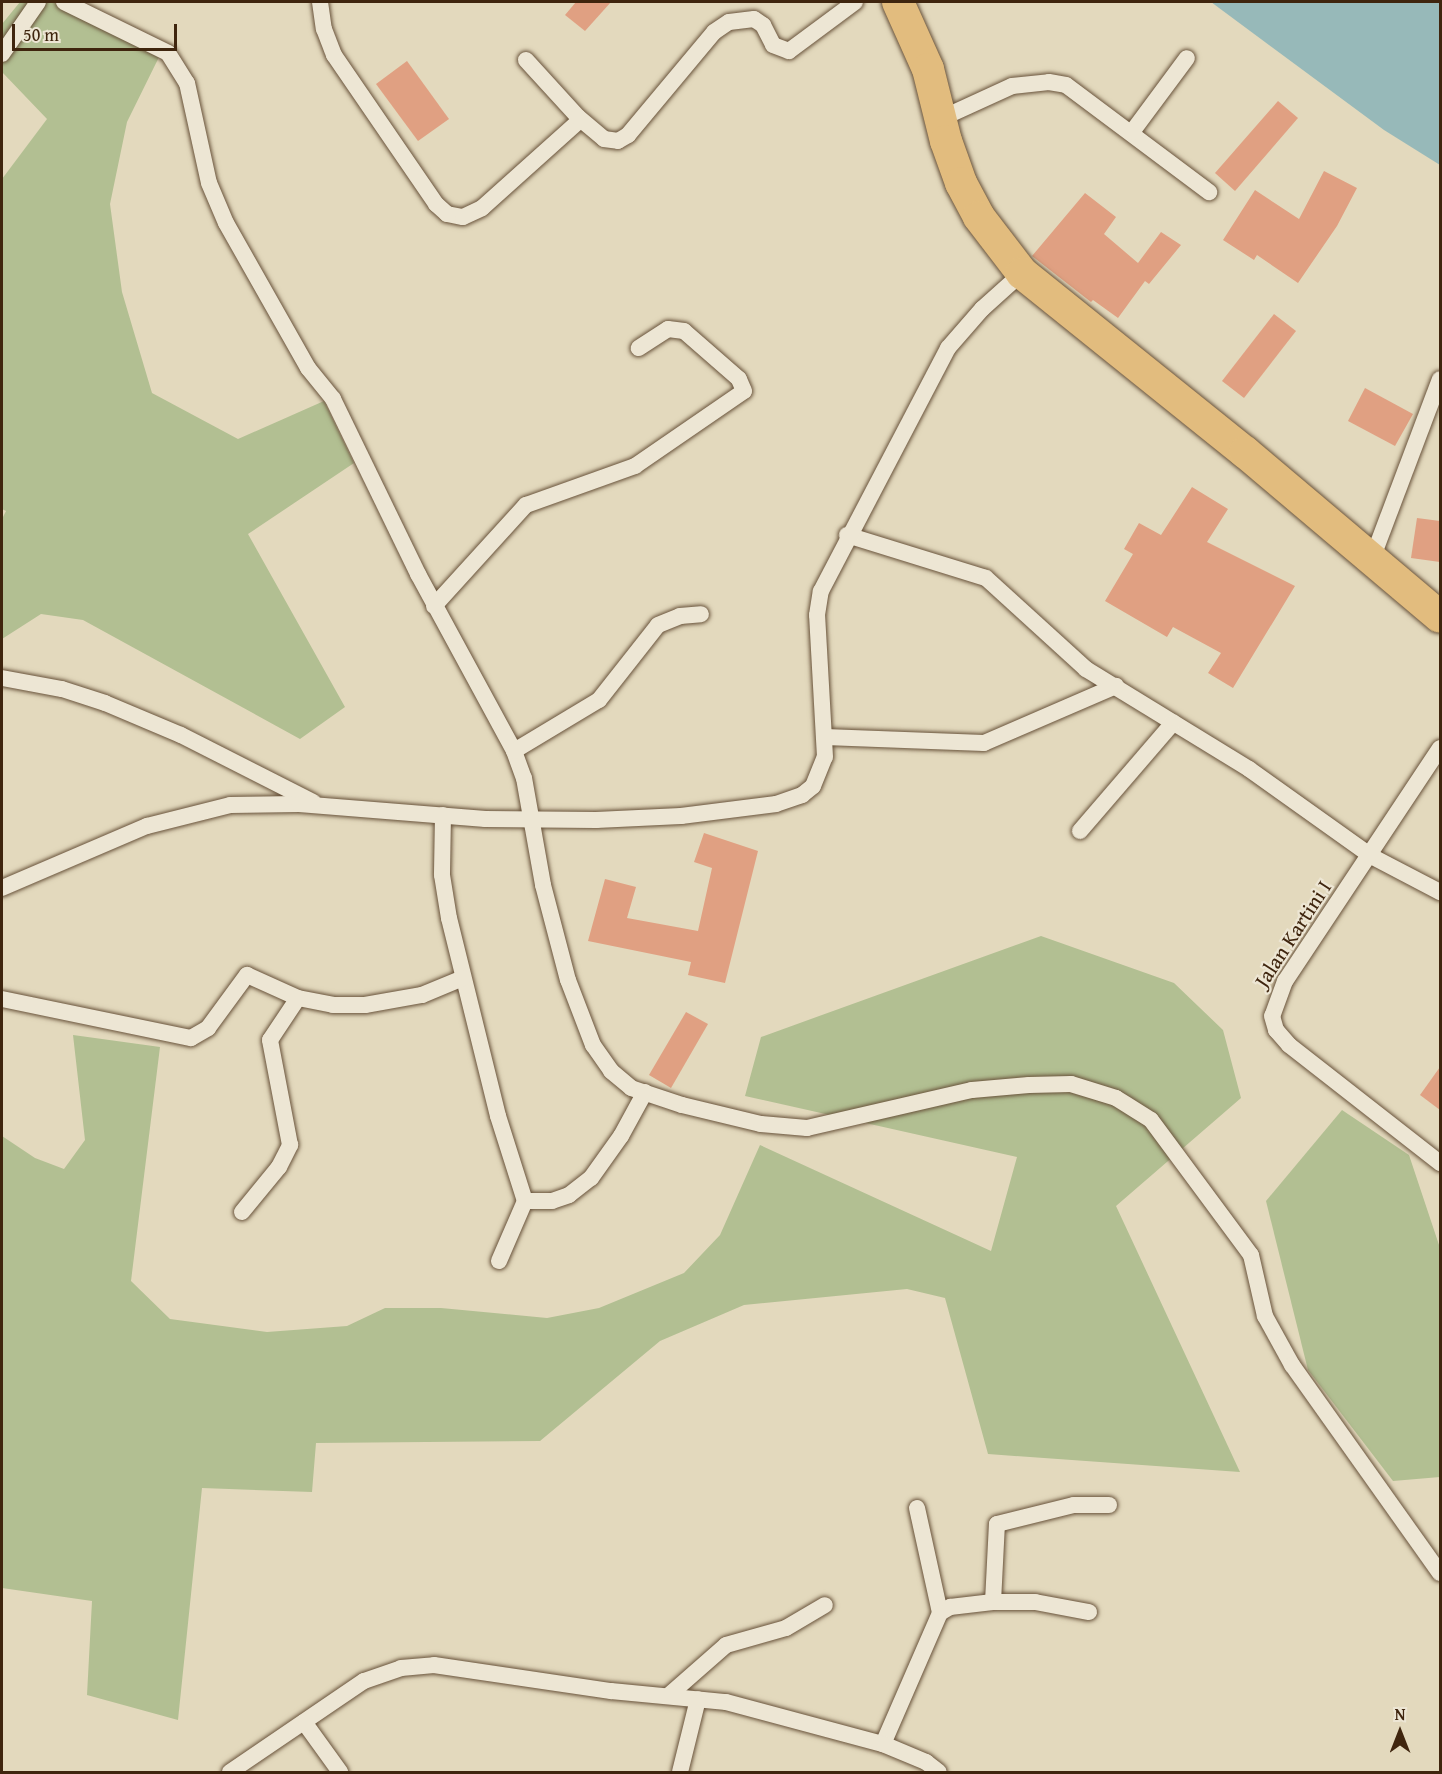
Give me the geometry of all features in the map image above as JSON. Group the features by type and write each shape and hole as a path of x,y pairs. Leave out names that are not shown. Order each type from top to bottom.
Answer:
{"highway":[{"path":"898,2 925,61 940,119 961,183 979,217 1022,273 1440,617"}],"street":[{"path":"2,54 38,2"},
{"path":"64,2 168,53 187,83 209,183 226,223 308,368 333,399 434,606 514,751 533,820 543,885 568,980 593,1045 611,1071 631,1088 761,1124 807,1128 972,1090 1029,1084 1071,1084 1116,1098 1151,1120 1251,1256 1265,1316 1292,1365 1440,1574"},
{"path":"320,2 324,29 334,55 435,204 447,214 463,217 482,208 580,120"},
{"path":"526,60 580,120 604,138 618,141 628,135 714,32 729,22 754,19 763,25 773,45 789,51 855,2"},
{"path":"1132,132 1187,58"},
{"path":"940,119 992,92 1049,82 1066,85 1132,132 1209,192"},
{"path":"2,888 147,826 231,805 319,805 533,820 681,816 776,804 802,795 813,786 825,757 817,615 821,591 847,535 948,348 982,309 1022,273"},
{"path":"434,606 526,505 635,466 744,391 739,379 684,331 668,329 639,348"},
{"path":"1372,559 1440,379"},
{"path":"847,535 986,578 1086,669 1250,769 1371,856 1440,892"},
{"path":"514,751 599,700 658,625 680,616 701,614"},
{"path":"2,678 62,689 105,703 181,735 319,805"},
{"path":"825,737 956,745 984,743 1116,686"},
{"path":"1080,831 1173,723"},
{"name":"Jalan Kartini I","path":"1440,748 1371,856 1285,981 1272,1016 1276,1030 1289,1045 1440,1163"},
{"path":"443,815 442,875 463,978 517,1186 525,1201"},
{"path":"2,999 191,1038 208,1028 247,975 298,998 333,1005 365,1005 422,994 463,978"},
{"path":"242,1212 279,1167 290,1145 270,1040 298,998"},
{"path":"525,1201 552,1201 569,1195 591,1178 621,1136 645,1092"},
{"path":"499,1261 525,1201"},
{"path":"993,1602 998,1524 1074,1505 1109,1505"},
{"path":"883,1744 940,1613 918,1508"},
{"path":"940,1613 951,1607 993,1602 1035,1602 1089,1612"},
{"path":"668,1696 726,1645 786,1628 825,1605"},
{"path":"230,1773 364,1681 401,1668 434,1665 698,1699 763,1711 883,1744 926,1762 939,1773"},
{"path":"680,1773 698,1699"},
{"path":"304,1722 340,1773"}],"green space":[{"path":"20,2 52,2 162,51 127,122 110,204 122,292 152,393 238,439 324,401 354,463 248,534 345,707 300,739 83,620 41,614 2,639 2,519 6,511 2,509 2,179 47,119 2,72 2,24"},
{"path":"1041,936 1174,983 1223,1030 1241,1098 1116,1206 1240,1472 988,1454 945,1298 907,1289 744,1305 660,1341 540,1441 316,1443 312,1492 202,1488 178,1720 87,1695 92,1601 2,1588 2,1136 35,1158 64,1169 85,1140 73,1035 160,1047 131,1281 170,1319 267,1332 347,1326 385,1308 441,1308 547,1318 599,1308 684,1273 720,1235 760,1145 991,1251 1017,1157 745,1096 761,1037"},
{"path":"1342,1110 1409,1155 1440,1248 1440,1477 1393,1481 1308,1370 1266,1201"}],"water":[{"path":"1211,2 1440,2 1440,165 1384,130"}],"building":[{"path":"576,2 611,2 585,31 565,15"},
{"path":"407,61 449,119 418,141 376,84"},
{"path":"1278,101 1298,118 1235,191 1215,173"},
{"path":"1324,171 1357,188 1337,226 1298,283 1257,255 1254,260 1223,240 1255,190 1299,219"},
{"path":"1085,193 1116,217 1104,234 1138,263 1161,232 1181,245 1149,284 1145,281 1118,318 1093,300 1091,302 1032,256"},
{"path":"1274,314 1296,331 1244,398 1222,381"},
{"path":"1365,388 1413,414 1395,446 1348,421"},
{"path":"1192,487 1228,509 1207,542 1295,586 1233,688 1208,673 1221,653 1173,627 1167,637 1105,601 1133,554 1124,549 1139,523 1161,535"},
{"path":"1417,518 1440,521 1440,562 1411,558"},
{"path":"704,833 758,851 725,983 688,975 691,962 588,941 605,879 636,887 627,918 698,931 712,868 694,862"},
{"path":"686,1012 708,1024 671,1088 649,1075"},
{"path":"1440,1067 1440,1110 1420,1095"}]}
